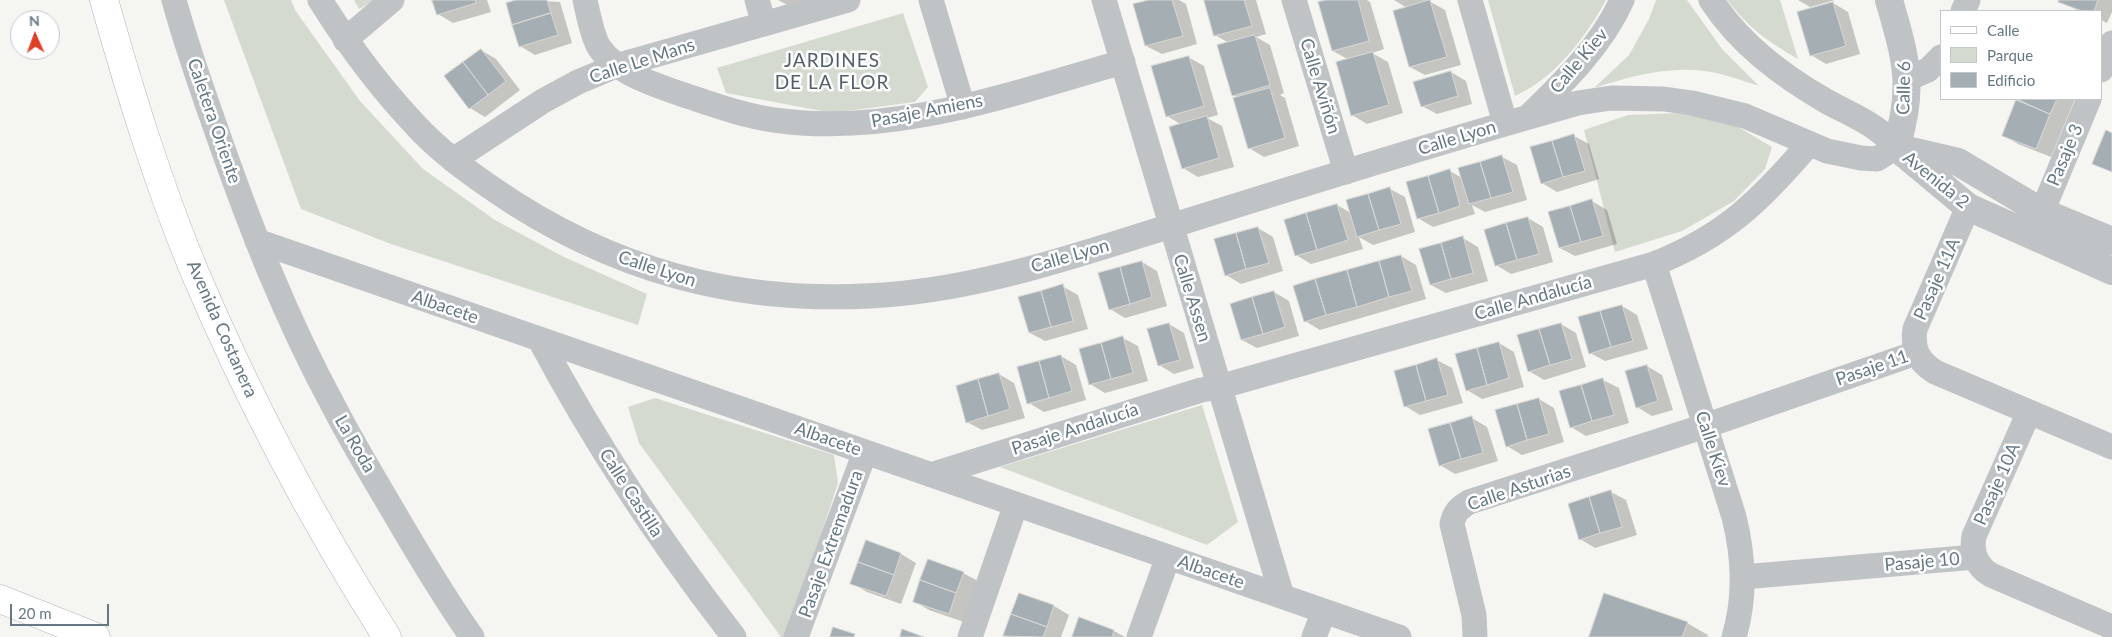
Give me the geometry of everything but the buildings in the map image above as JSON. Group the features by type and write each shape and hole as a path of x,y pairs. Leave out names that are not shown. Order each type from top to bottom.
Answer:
{"main road":[{"name":"Avenida Costanera","path":"104,0 140,123 167,200 202,288 260,415 294,481 343,567 387,637"},
{"path":"0,600 96,637"}],"street":[{"name":"Caletera Oriente","path":"174,0 215,126 258,241"},
{"name":"Calle Lyon","path":"320,0 345,40 388,95 424,134 453,160 494,190 536,217 622,259 665,274 700,283 754,292 805,296 857,296 907,293 1013,272 1130,239 1529,116 1578,103 1611,98 1664,99 1692,102 1745,116 1827,151 1861,158 1877,159 1896,147"},
{"path":"345,40 392,0"},
{"path":"585,0 598,46 616,66"},
{"path":"757,0 764,24"},
{"name":"Calle Le Mans","path":"453,160 543,101 578,82 616,66 848,0"},
{"path":"931,0 963,107"},
{"name":"Calle Assen","path":"1104,0 1282,596"},
{"name":"Calle Aviñón","path":"1294,0 1346,172"},
{"path":"1470,0 1505,123"},
{"name":"Calle Kiev","path":"1529,116 1588,53 1607,28 1622,0"},
{"path":"1711,0 1738,34 1765,61 1793,82 1872,125 1886,135 1896,147"},
{"name":"Calle 6","path":"1889,0 1904,52 1907,78 1904,120 1896,147"},
{"path":"2102,68 2112,43"},
{"path":"1907,78 1928,70 1940,58"},
{"name":"Pasaje Amiens","path":"616,66 650,82 729,110 774,120 816,124 859,123 899,119 963,107 1122,62"},
{"name":"Pasaje 3","path":"2042,212 2089,100"},
{"name":"Calle Andalucía","path":"1219,387 1654,264 1683,253 1710,238 1740,217 1766,192 1809,144"},
{"name":"Avenida 2","path":"1896,147 1968,207 2112,271"},
{"name":"Avenida 2","path":"1896,147 1958,162 2042,212 2112,241"},
{"name":"Pasaje 11A","path":"1916,353 1915,329 1968,207"},
{"name":"Albacete","path":"258,241 1399,637"},
{"name":"La Roda","path":"258,241 333,406 402,526 472,637"},
{"name":"Calle Kiev","path":"1654,264 1706,426 1741,546 1742,600 1734,637"},
{"name":"Calle Castilla","path":"540,340 586,424 646,516 703,597 734,637"},
{"name":"Pasaje 11","path":"1706,426 1916,353 1924,364 1935,372 2112,447"},
{"name":"Pasaje Andalucía","path":"931,475 1201,390 1219,387"},
{"name":"Pasaje 10A","path":"1975,557 1974,536 2029,412"},
{"name":"Calle Asturias","path":"1475,637 1474,615 1452,524 1454,515 1460,507 1469,502 1706,426"},
{"name":"Pasaje Extremadura","path":"796,637 865,452"},
{"path":"970,637 1016,504"},
{"path":"1139,637 1168,557"},
{"name":"Pasaje 10","path":"1743,577 1975,557 1984,571 1991,575 2112,627"},
{"path":"1314,637 1324,611"}],"green space":[{"path":"224,0 291,0 295,10 360,101 423,169 495,220 562,256 647,294 638,325 391,244 301,209"},
{"path":"354,0 375,0 359,9"},
{"path":"1488,0 1606,0 1589,28 1568,56 1543,79 1515,96"},
{"path":"1656,0 1687,0 1722,49 1759,86 1711,72 1681,70 1637,76 1594,88 1629,55 1649,19"},
{"path":"1727,0 1780,0 1798,59 1760,34 1743,19"},
{"path":"903,13 928,87 915,102 832,113 726,93 717,68"},
{"path":"1680,113 1730,122 1772,147 1765,169 1734,201 1682,231 1615,252 1584,130 1628,115"},
{"path":"655,398 834,455 838,483 788,637 781,637 639,443 628,407"},
{"path":"1202,405 1238,522 1207,545 1000,467"}],"district":[{"name":"JARDINES DE LA FLOR","path":"832,72"}]}
